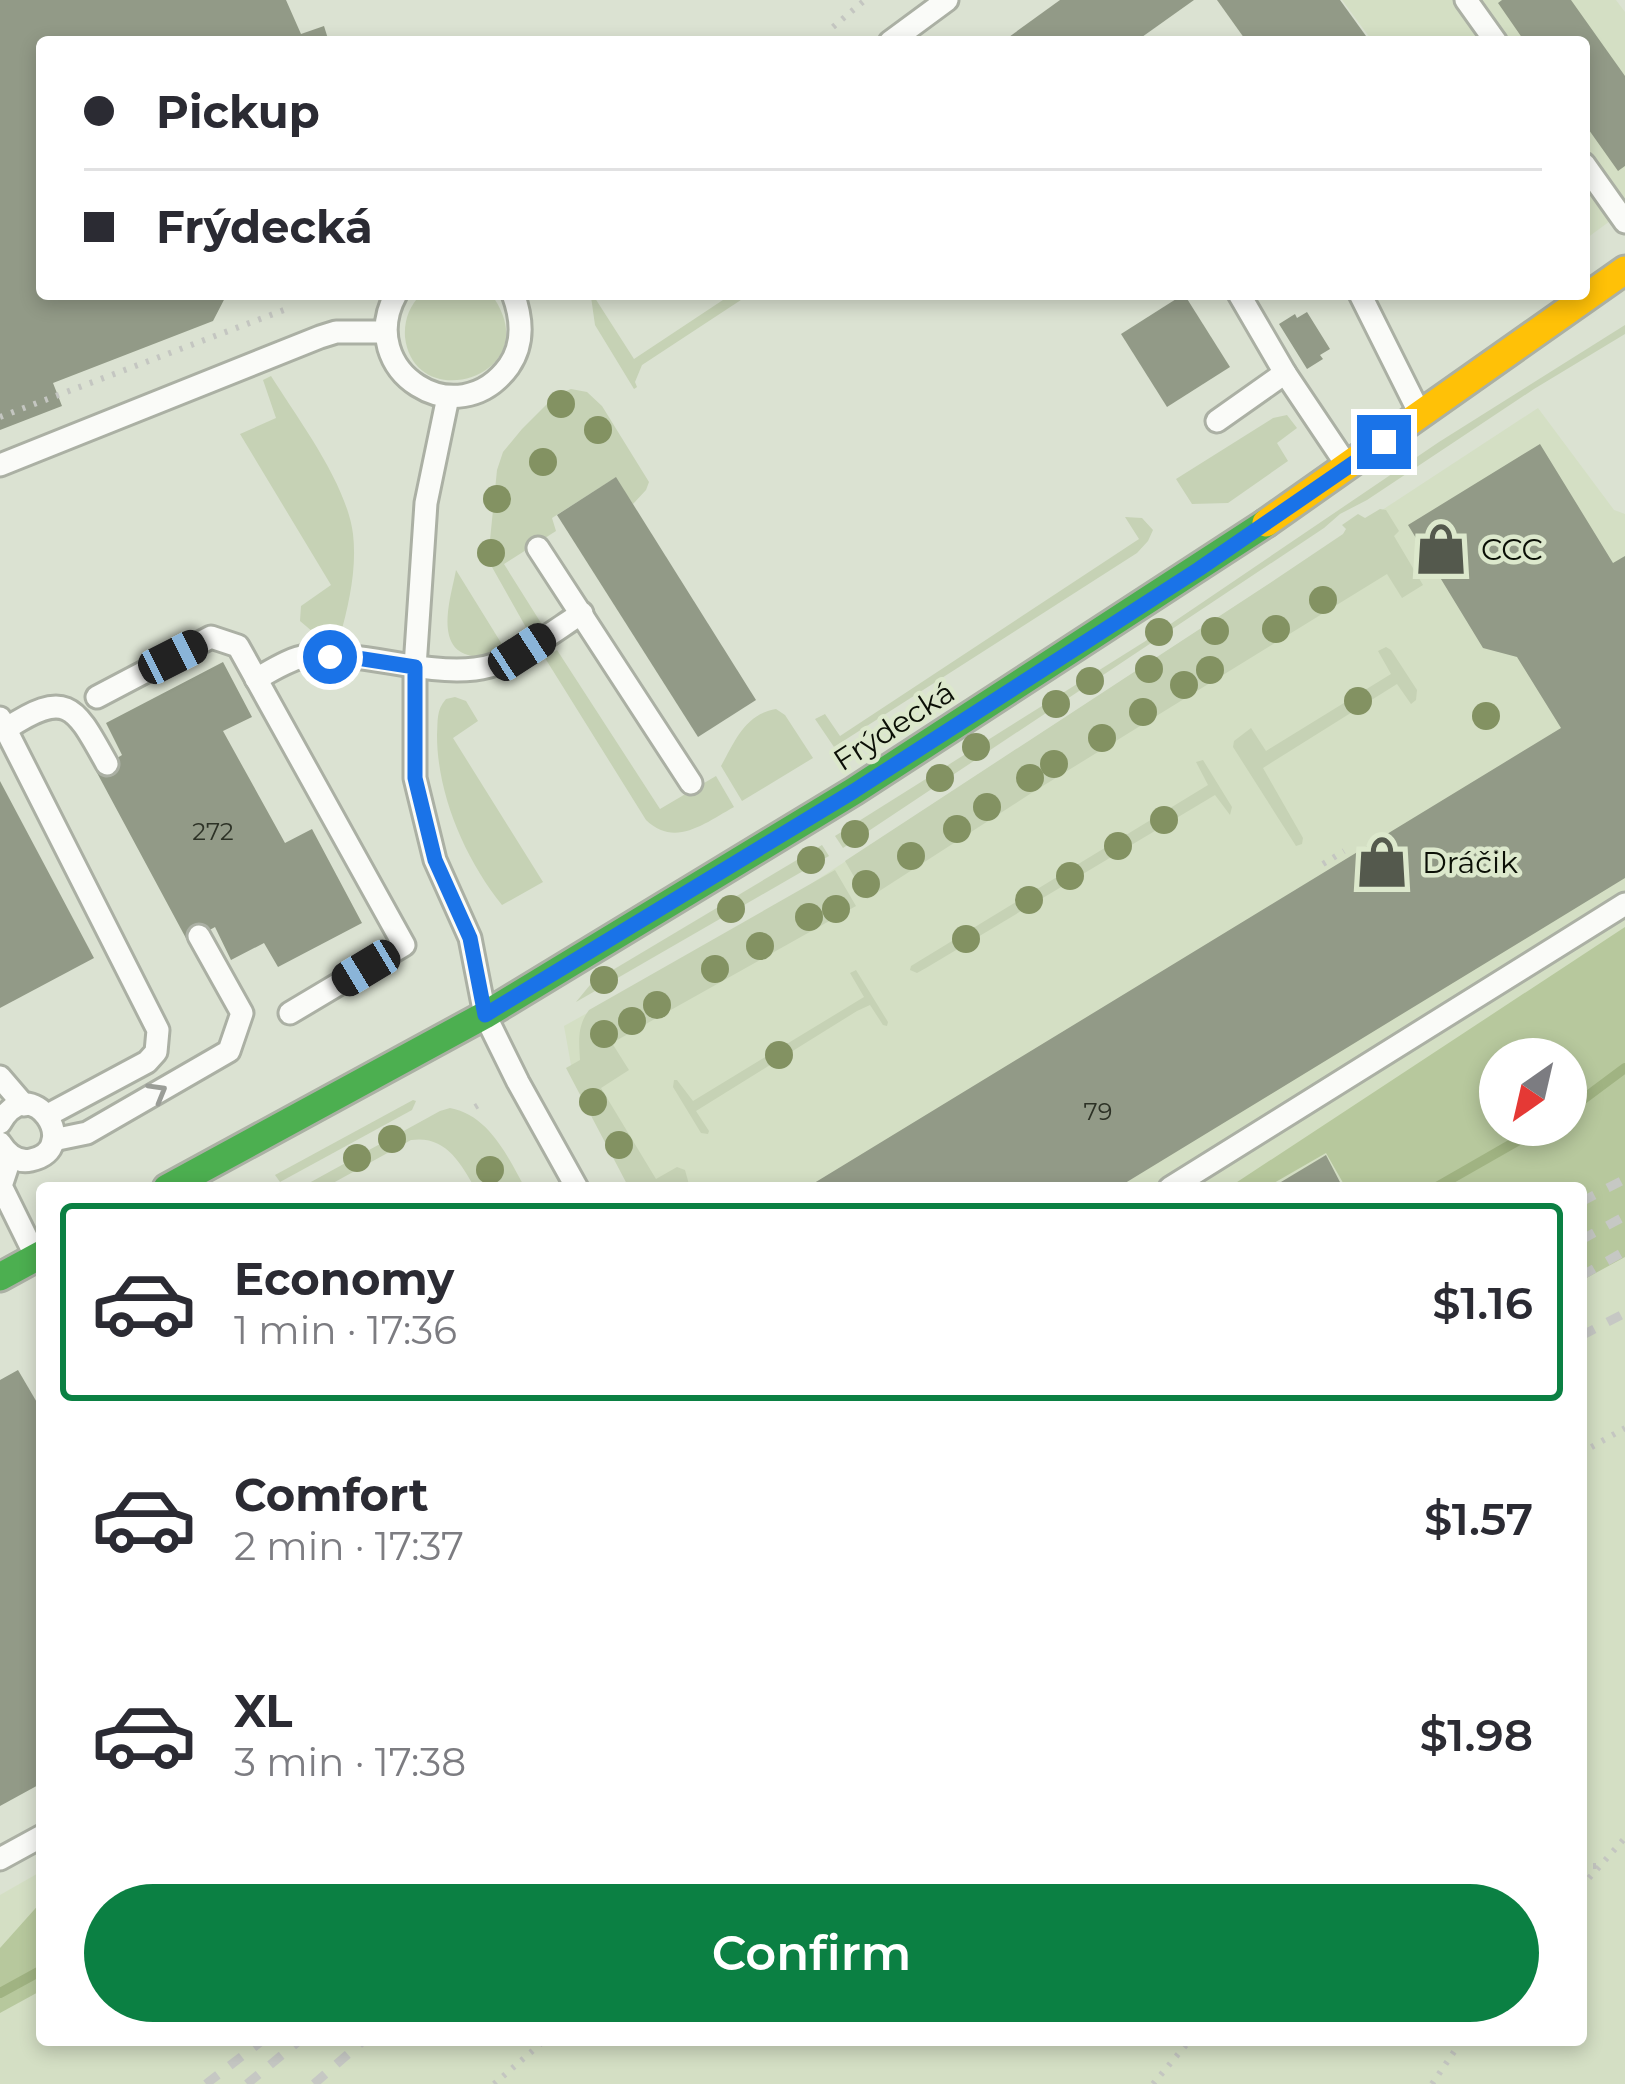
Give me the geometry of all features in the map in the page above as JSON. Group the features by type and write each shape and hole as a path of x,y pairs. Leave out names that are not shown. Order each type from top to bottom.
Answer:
{"main road":[{"name":"Frýdecká","path":"1590,295 1625,270"},
{"name":"Frýdecká","path":"177,1182 485,1015 854,791 1199,569 1583,300"},
{"path":"0,1277 36,1258"}],"lane":[{"path":"898,36 946,0"},
{"path":"1466,0 1492,36"},
{"path":"1590,172 1625,221"},
{"path":"393,300 385,332 391,356 404,376 424,391 448,397 476,393 499,380 515,357 521,330 514,300"},
{"path":"1242,300 1348,467"},
{"path":"1363,300 1421,416"},
{"path":"0,465 320,337 336,332 385,332"},
{"path":"1217,421 1285,373"},
{"path":"448,397 426,503 415,667 415,778 435,860 470,938 485,1015 574,1182"},
{"path":"538,548 691,783"},
{"path":"256,679 304,656 478,669 522,652 582,613"},
{"path":"98,697 212,637 238,646 404,945 290,1013"},
{"path":"48,1115 147,1062 156,1052 158,1030 3,723 54,705 71,710 86,725 107,764"},
{"path":"1180,1182 1625,904"},
{"path":"53,1140 87,1133 229,1051 242,1013 199,936"},
{"path":"0,1077 25,1105"},
{"path":"0,1123 8,1111 25,1105 48,1115 54,1132 50,1148 36,1159 19,1160 6,1150 1,1186 36,1250"},
{"path":"0,1859 36,1839"}],"path":[{"path":"833,27 866,0"},
{"path":"0,418 284,310"},
{"path":"1323,864 1344,850"},
{"path":"1587,1450 1625,1428"},
{"path":"1587,1880 1625,1838"},
{"path":"1587,1866 1600,1866"},
{"path":"494,2084 538,2046"},
{"path":"1153,2084 1185,2046"},
{"path":"1432,2084 1458,2046"}],"shaded area":[{"path":"1342,0 1616,0 1625,12 1625,210 1590,236 1590,36 1369,36"},
{"path":"417,300 494,300 505,322 504,346 493,365 474,376 452,380 431,376 414,362 405,337 410,309"},
{"path":"591,300 596,300 634,359 723,300 741,300 642,365 634,389 595,325"},
{"path":"1625,325 1625,334 1340,514 843,848 835,836 1144,642 1439,442"},
{"path":"271,376 320,452 349,515 353,573 340,637 313,632 300,621 301,606 331,585 240,434 276,418 263,380"},
{"path":"571,389 587,392 602,406 649,482 633,504 615,478 552,518 556,531 504,564 541,623 528,631 488,560 497,470 503,452 522,429 556,395"},
{"path":"1538,408 1614,510 1625,514 1625,2084 0,2084 0,1895 36,1874 36,2046 1587,2046 1587,1182 636,1182 573,1076 564,1026 765,914"},
{"path":"1287,415 1297,428 1277,443 1288,461 1228,503 1192,504 1176,479 1273,418"},
{"path":"1386,510 1399,531 1394,536 1423,585 1402,598 1387,574 867,899 845,861 1343,534 1342,525 1358,514 1365,518"},
{"path":"1125,517 1142,518 1153,530 1137,553 834,747 815,719 825,714 840,736 1139,539"},
{"path":"456,570 503,646 489,654 465,654 450,639 448,616"},
{"path":"1386,647 1417,690 1416,700 1411,704 1397,684 1263,768 1303,838 1296,846 1233,747 1234,741 1251,728 1266,751 1391,674 1378,651"},
{"path":"557,650 660,809 716,776 734,807 701,826 679,832 657,828 646,820 545,658"},
{"path":"446,699 466,701 478,721 453,738 543,882 502,905 465,847 442,780 438,716"},
{"path":"776,709 813,758 742,801 721,766 749,723"},
{"path":"1203,760 1232,807 1230,815 1215,795 926,968 917,973 910,970 1208,785 1196,762"},
{"path":"822,845 829,856 576,1002 606,974"},
{"path":"835,870 856,906 612,1043 629,1070 601,1088 656,1179 677,1167 685,1170 688,1182 626,1182 566,1068 580,1060 580,1034 589,1010"},
{"path":"1625,927 1625,1257 1587,1278 1587,1182 1343,1182 1326,1153 1275,1182 1237,1182"},
{"path":"856,970 887,1026 870,1005 857,1011 696,1111 709,1131 701,1133 673,1087 674,1080 693,1101 864,997 850,973"},
{"path":"413,1100 412,1110 280,1182 275,1175"},
{"path":"450,1108 476,1119 504,1151 522,1182 471,1182 442,1146 411,1140 335,1182 311,1182"},
{"path":"36,1908 36,1993 0,2013 0,1948"}],"building":[{"path":"0,0 286,0 301,34 324,26 327,36 36,36 36,300 224,300 213,321 53,383 62,406 0,430"},
{"path":"1060,0 1194,0 1143,36 1010,36"},
{"path":"1217,0 1340,0 1366,36 1243,36"},
{"path":"1571,0 1625,76 1625,166 1618,171 1590,131 1590,36 1521,36 1498,3"},
{"path":"1175,300 1188,300 1230,367 1167,407 1121,334"},
{"path":"1307,312 1330,349 1307,369 1279,324"},
{"path":"1540,444 1613,563 1625,556 1625,878 1127,1182 816,1182 1561,728 1517,657 1483,648 1408,525"},
{"path":"616,477 756,700 698,737 557,515"},
{"path":"223,662 252,717 223,731 285,843 312,829 362,923 278,967 264,943 231,960 215,927 188,942 96,771 122,755 106,723"},
{"path":"0,781 94,958 0,1008"},
{"path":"1326,1155 1340,1182 1281,1182"},
{"path":"18,1370 36,1401 36,1786 0,1806 0,1380"}],"waterway":[{"path":"1587,1096 1625,1068"},
{"path":"1445,1182 1508,1146"},
{"path":"0,1993 36,1973"}],"railway":[{"path":"1587,1199 1625,1179"},
{"path":"1587,1237 1625,1216"},
{"path":"1587,1273 1625,1251"},
{"path":"1587,1333 1625,1313"},
{"path":"206,2084 255,2046"},
{"path":"247,2084 293,2046"},
{"path":"314,2084 357,2046"}],"traffic: fast":[{"path":"178,1182 485,1015 854,791 1266,523"},
{"path":"0,1277 36,1257"}],"traffic: slow":[{"path":"1590,295 1625,270"},
{"path":"1266,523 1582,300"}],"place":[{"name":"CCC","path":"1441,549"},
{"name":"Dráčik","path":"1382,862"}],"route":[{"path":"330,657 415,667 415,778 435,860 470,938 485,1015 854,791 1199,569 1384,442"}]}
